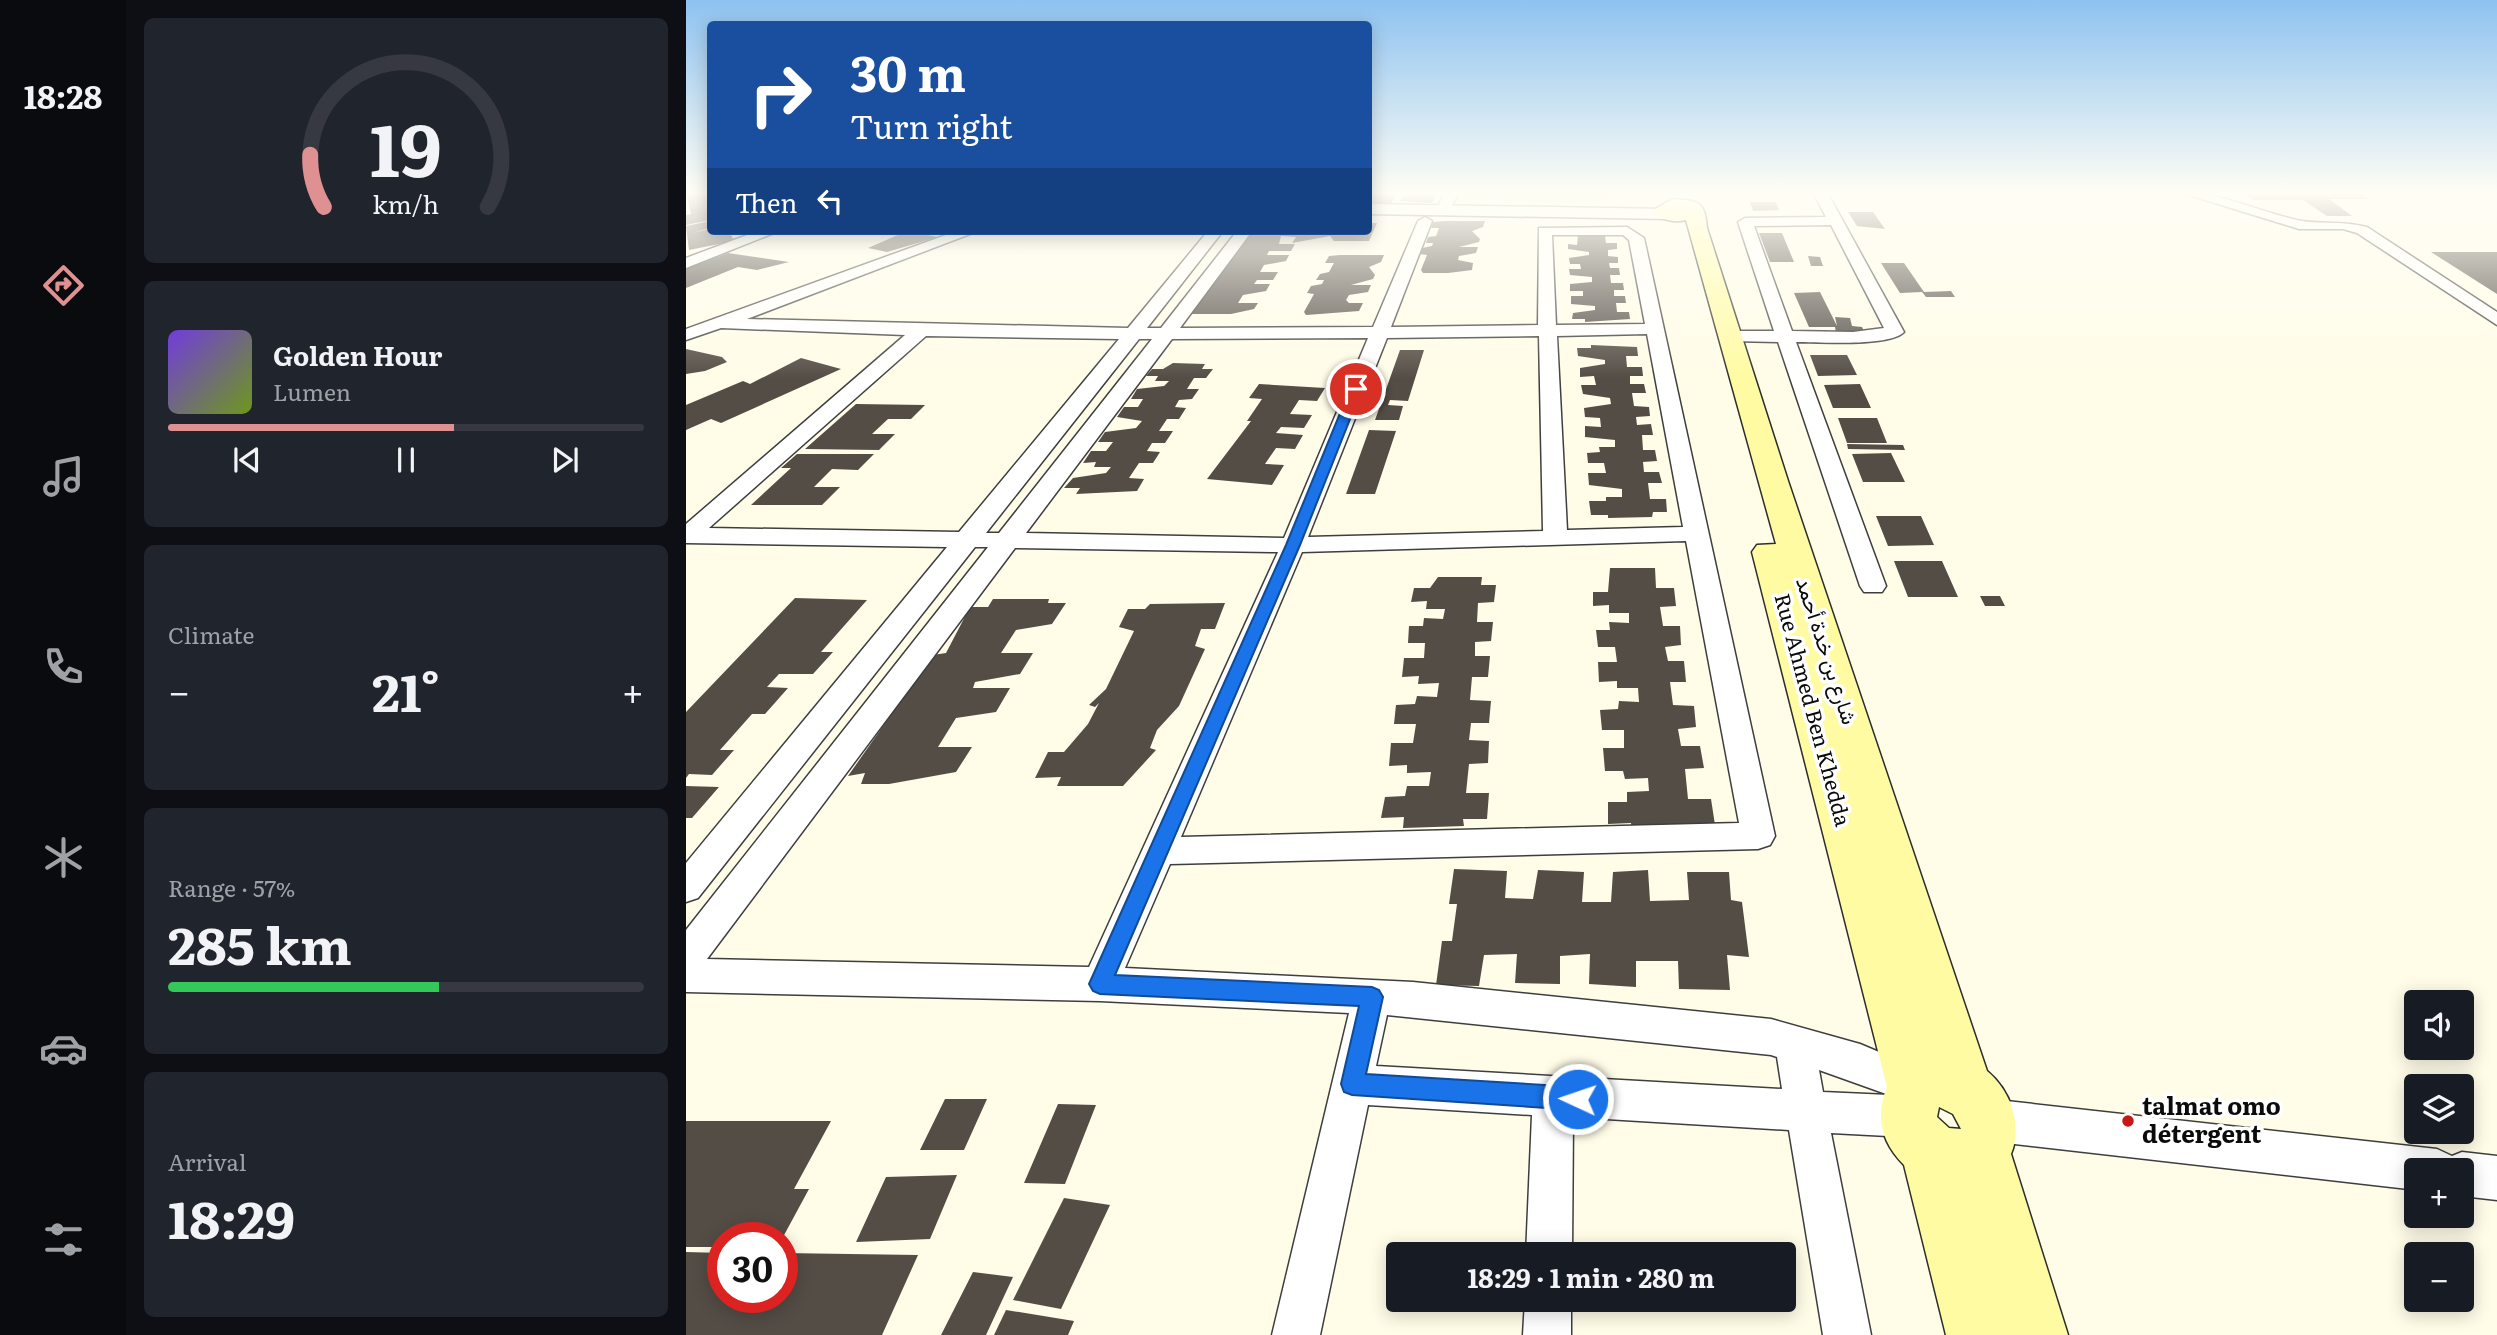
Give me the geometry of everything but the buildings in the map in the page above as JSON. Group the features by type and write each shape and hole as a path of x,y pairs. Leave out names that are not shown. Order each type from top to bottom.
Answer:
{"main road":[{"name":"Rue Ahmed Ben Khedda","path":"1686,254 1948,1119 1979,1335"},
{"name":"شارع بن خدة أحمد","path":"1705,254 1773,481 1948,1119 2035,1335"}],"street":[{"path":"686,261 709,254"},
{"path":"686,335 907,254"},
{"path":"686,888 1197,254"},
{"path":"686,958 1227,254"},
{"path":"1100,984 1293,545 1379,333 1418,254"},
{"path":"1545,254 1555,538"},
{"path":"1159,851 1758,836 1639,254"},
{"path":"1756,254 1873,586"},
{"path":"1730,337 1784,338 1895,332 1853,254"},
{"path":"2398,254 2497,320"},
{"path":"719,323 922,330 1167,332 1379,333 1654,329"},
{"path":"686,535 922,330"},
{"path":"686,535 1293,545 1696,534"},
{"path":"686,975 1100,984 1372,997 1723,1030 1794,1043 1860,1063 1948,1119"},
{"path":"1296,1335 1372,997"},
{"path":"1794,1043 1847,1335"},
{"path":"1352,1084 1948,1119 2404,1167"},
{"path":"1549,1242 1553,1097"},
{"path":"2474,1175 2497,1178"},
{"path":"1547,1335 1548,1312"}],"place":[{"name":"talmat omo détergent","path":"2128,1121"}],"route":[{"path":"1356,389 1293,545 1100,984 1372,997 1352,1084 1578,1099"}]}
